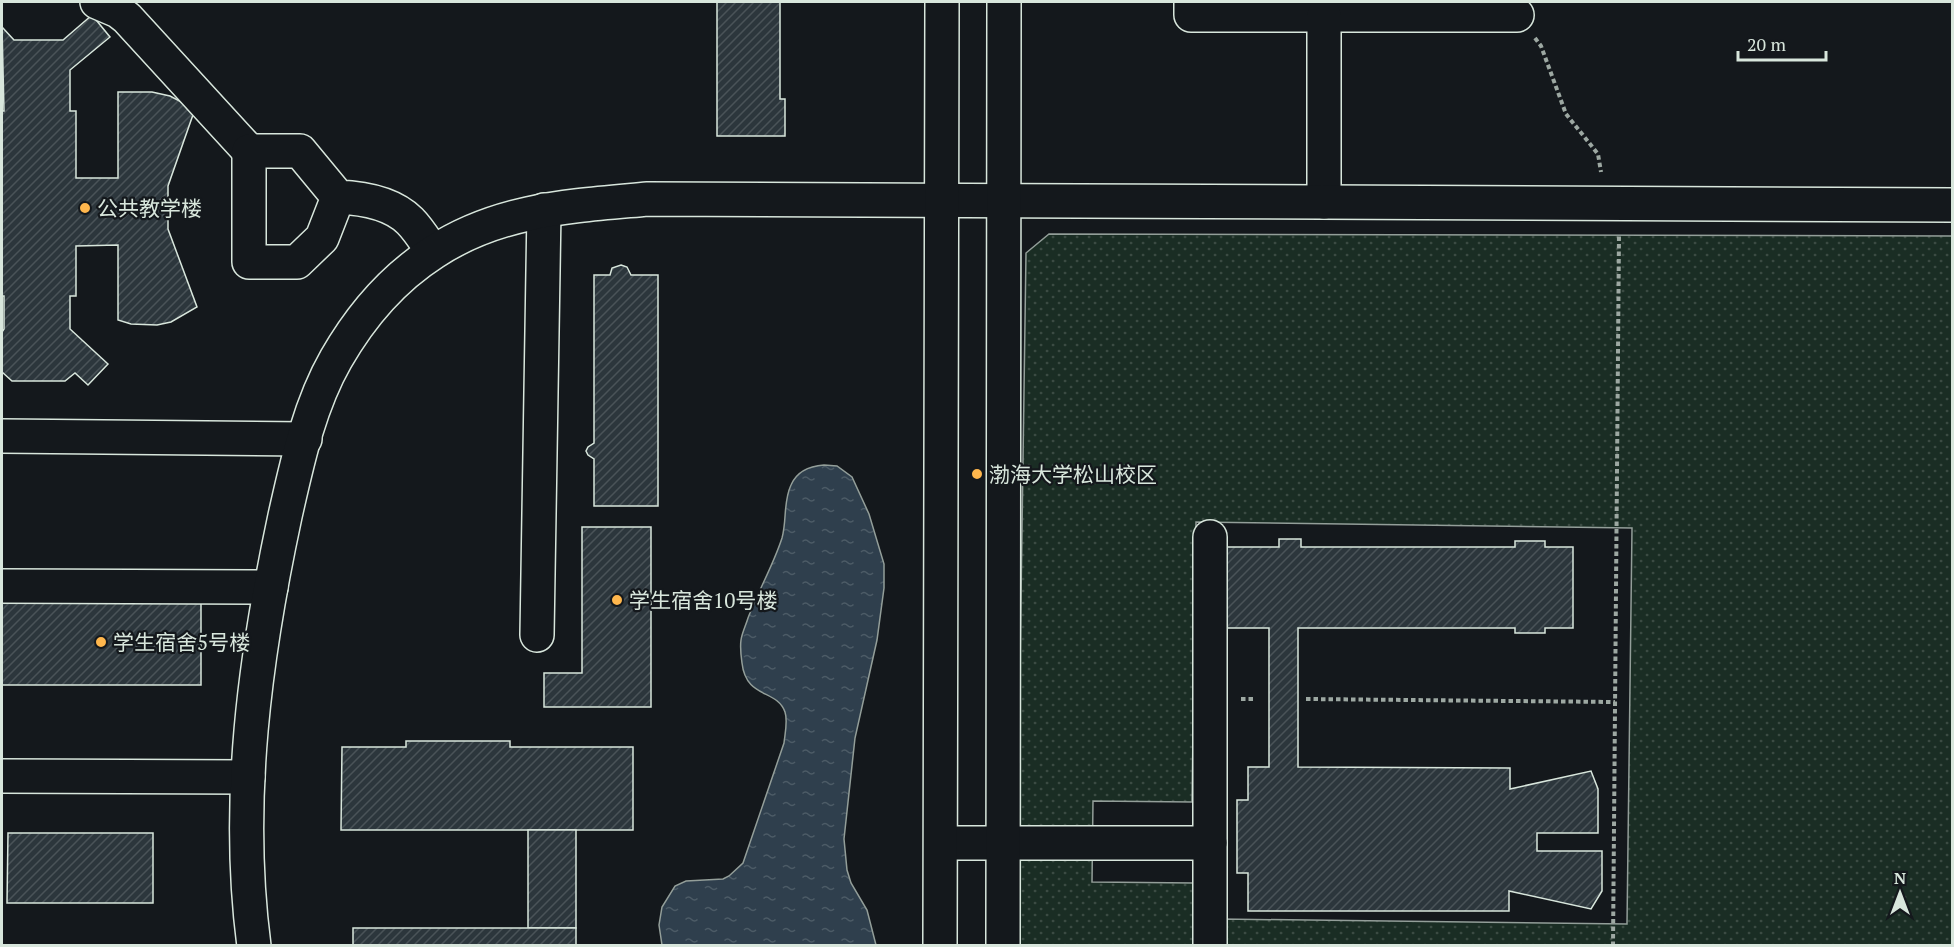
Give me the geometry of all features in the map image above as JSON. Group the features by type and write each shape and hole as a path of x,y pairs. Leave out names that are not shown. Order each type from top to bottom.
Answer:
{"lane":[{"path":"97,2 118,11 127,18 249,151 249,262 297,262 322,238 338,197"},
{"path":"940,945 942,2"},
{"path":"1003,945 1004,2"},
{"path":"1191,2 1191,15 1517,15"},
{"path":"1324,15 1324,202"},
{"path":"249,151 300,151 338,197 357,198 394,210 409,220 433,252"},
{"path":"254,945 246,861 248,777 254,705 271,587 290,493 304,439 320,392 335,360 353,331 388,289 433,252 460,237 489,225 544,210 648,199 1953,205"},
{"path":"537,635 544,210"},
{"path":"2,436 304,439"},
{"path":"1210,537 1210,945"},
{"path":"2,586 271,587"},
{"path":"2,776 248,777"},
{"path":"940,843 1210,843"}],"path":[{"path":"1517,15 1541,46 1566,114 1598,154 1613,204 1615,702 1613,945"},
{"path":"1306,699 1615,702"}],"green space":[{"path":"1049,234 1952,236 1952,945 1221,945 1221,919 1627,924 1632,528 1196,522 1192,802 1093,801 1092,882 1194,883 1194,945 1016,946 1026,253"}],"water":[{"path":"824,465 837,466 852,477 869,514 884,564 884,588 877,640 855,738 844,839 847,870 851,883 867,910 876,945 662,945 659,925 662,907 675,886 686,881 723,879 743,863 784,743 785,712 775,700 749,683 742,663 741,640 782,538 791,485 804,470"}],"building":[{"path":"717,2 780,2 780,99 785,99 785,136 717,136"},
{"name":"公共教学楼","path":"92,15 110,37 70,70 70,111 76,111 76,178 118,178 118,92 152,92 170,96 195,109 168,186 168,229 197,307 171,322 157,325 131,324 118,320 118,245 76,246 76,296 70,296 70,329 108,364 88,385 75,373 65,381 12,381 2,372 4,296 2,296 2,111 4,111 2,27 14,40 63,40"},
{"path":"621,265 627,267 631,275 658,275 658,506 594,506 594,459 586,451 594,443 594,275 610,275 612,268"},
{"name":"学生宿舍10号楼","path":"582,527 651,527 651,707 544,707 544,673 582,673"},
{"path":"1279,539 1301,539 1301,547 1515,547 1515,541 1545,541 1545,547 1573,547 1573,628 1545,628 1545,633 1515,633 1515,628 1298,628 1298,767 1510,768 1510,789 1591,771 1598,789 1598,833 1537,833 1537,851 1602,851 1602,891 1591,909 1509,891 1509,911 1248,911 1248,873 1237,873 1237,800 1248,800 1248,767 1269,767 1269,628 1225,628 1225,547 1279,547"},
{"name":"学生宿舍5号楼","path":"201,598 201,685 2,685 2,599"},
{"path":"406,741 510,741 510,747 633,747 633,830 341,830 342,747 406,747"},
{"path":"528,830 576,830 576,928 528,928"},
{"path":"8,833 153,833 153,903 7,903"},
{"path":"353,928 576,928 576,946 353,946"}],"place":[{"name":"公共教学楼","path":"85,208"},
{"name":"渤海大学松山校区","path":"977,474"},
{"name":"学生宿舍10号楼","path":"617,600"},
{"name":"学生宿舍5号楼","path":"101,642"}]}
